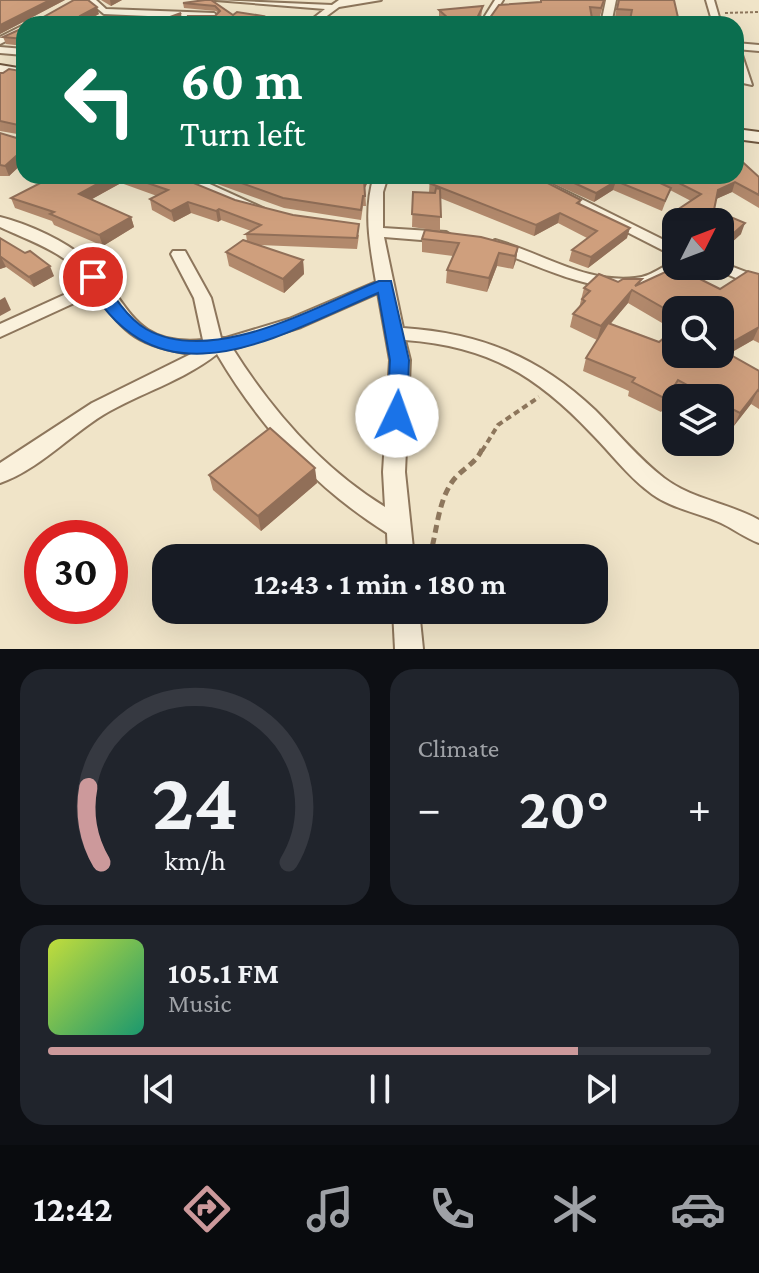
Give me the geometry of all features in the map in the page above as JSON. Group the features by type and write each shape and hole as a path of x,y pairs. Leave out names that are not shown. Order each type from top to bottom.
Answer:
{"street":[{"path":"91,0 104,11 214,16"},
{"path":"219,0 337,4 377,0"},
{"path":"139,1 172,15"},
{"path":"321,16 337,4"},
{"path":"199,184 275,215"},
{"path":"378,184 370,230 385,284 400,360 394,472 400,544"},
{"path":"540,184 662,245"},
{"path":"0,221 81,263 137,332 161,343 216,346 249,341 385,284"},
{"path":"370,230 474,241 519,251 585,277 611,282 648,281 662,277"},
{"path":"179,254 205,302 216,346 289,438 362,507 399,528"},
{"path":"734,273 759,283"},
{"path":"0,331 98,286"},
{"path":"394,333 433,336 507,356 555,389 612,438 656,485 675,496 731,516 759,532"},
{"path":"0,474 97,409 197,359 216,346"},
{"path":"407,624 409,649"}],"path":[{"path":"734,16 759,12"},
{"path":"434,544 440,510 452,482 480,455 485,442 498,425 531,400 555,389"}],"building":[{"path":"0,0 50,0 16,16 0,25"},
{"path":"74,0 88,0 97,7 80,16 45,16"},
{"path":"211,0 233,15 237,12 263,16 215,16 220,11 215,6 183,3"},
{"path":"604,0 601,8 590,7 592,16 491,16 499,5"},
{"path":"619,0 674,0 678,16 631,16 632,10 617,9"},
{"path":"483,6 478,16 446,16 439,10"},
{"path":"16,31 16,38 3,37"},
{"path":"9,69 16,70 16,124 0,121 0,73"},
{"path":"0,133 16,138 16,156 5,166 0,165"},
{"path":"744,163 759,177 759,195 739,184 744,184"},
{"path":"38,184 97,184 79,194 131,217 99,235 50,214 54,212 11,198"},
{"path":"150,184 196,184 235,200 293,215 359,224 357,238 246,234 261,225 219,209 216,211 188,202 171,211 150,199 168,190"},
{"path":"244,184 364,184 361,210 283,198"},
{"path":"432,184 550,184 581,200 577,203 630,228 591,257 572,250 597,231 560,213 536,225"},
{"path":"576,184 611,184 596,193"},
{"path":"623,184 662,184 671,188 665,201"},
{"path":"681,184 731,184 718,190 714,208 680,208 701,194"},
{"path":"436,188 440,189 441,217 412,214 413,192 435,193"},
{"path":"734,218 745,223 734,233"},
{"path":"425,230 481,237 518,247 515,256 499,253 489,278 447,270 459,243 422,239"},
{"path":"0,238 25,253 30,251 50,266 29,277 0,257"},
{"path":"243,240 303,260 283,279 226,252"},
{"path":"748,271 759,274 759,327 734,341 734,296 662,296 662,307 632,290 601,326 573,314 590,291 584,288 599,274 618,282 642,279 635,286 662,273 662,280 702,280 720,289"},
{"path":"608,323 659,342 662,340 662,368 734,368 734,357 759,371 759,391 740,413 734,410 734,384 685,384 678,380 675,384 662,384 662,397 632,382 635,378 586,358"},
{"path":"270,428 315,468 258,516 209,475"}],"route":[{"path":"93,277 117,313 137,332 161,343 199,347 249,341 385,284 400,360 397,416"}]}
